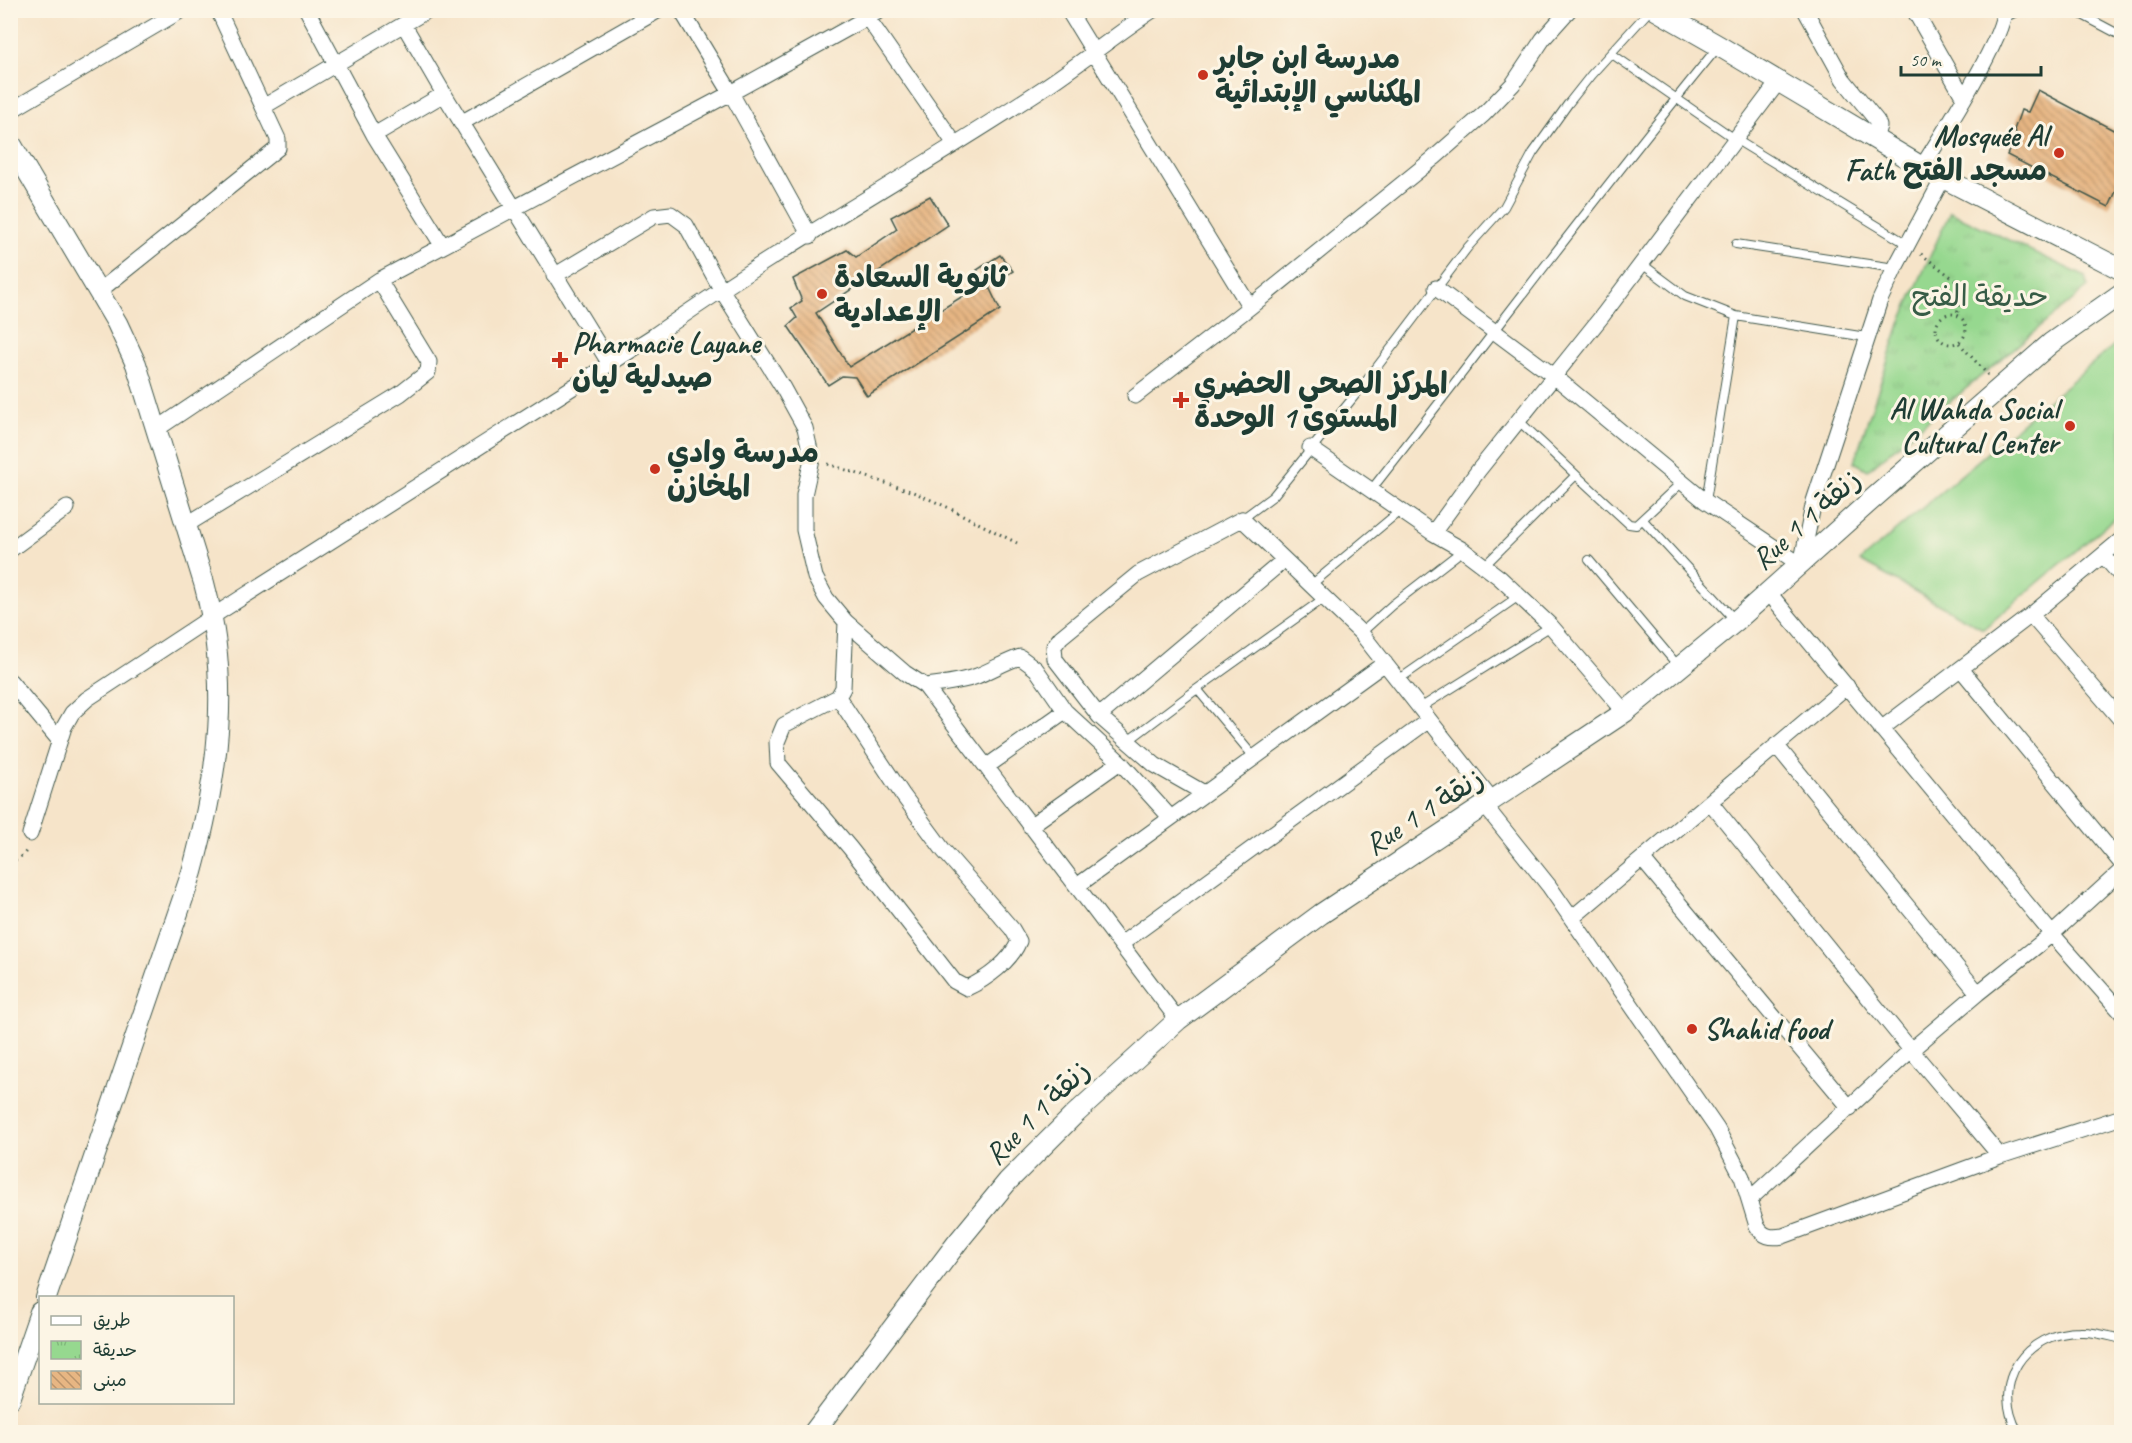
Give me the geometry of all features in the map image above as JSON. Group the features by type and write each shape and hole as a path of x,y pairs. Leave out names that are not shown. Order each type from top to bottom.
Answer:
{"street":[{"path":"10,111 182,10"},
{"path":"98,292 278,148 278,139 218,10"},
{"path":"307,10 374,135 442,245"},
{"path":"263,107 428,10"},
{"path":"461,123 659,10"},
{"path":"681,10 731,93 810,236"},
{"path":"1068,10 1250,307"},
{"path":"30,834 59,740 72,713 87,699 213,616 610,364 721,289 810,236 1043,88 1153,10"},
{"path":"1136,396 1434,158 1484,114 1513,84 1543,39 1569,10"},
{"path":"1656,10 1922,167 2121,270"},
{"path":"1805,10 1843,79 1877,121 1879,126 1875,140"},
{"path":"1914,10 1964,98"},
{"path":"157,429 379,280 731,93 870,13 955,144"},
{"path":"1922,167 1964,98 2000,30 2004,14"},
{"path":"404,25 461,123 610,364"},
{"path":"1433,533 1642,264 1779,81"},
{"path":"374,135 444,94"},
{"path":"10,142 117,323 136,364 213,616 220,669 216,759 207,814 192,872 47,1296"},
{"path":"1436,288 1554,375 1681,483 1801,565 1814,501 1866,337 1895,268 1943,178"},
{"path":"554,276 654,216 671,214 686,225 721,289 783,388 805,428 812,459 804,495 804,530 815,577 826,598 846,621 905,673 925,686 1178,1020"},
{"path":"186,525 400,394 428,372 429,362 379,280"},
{"name":"Rue 1 زنقة 1","path":"814,1432 957,1244 1008,1181 1074,1115 1178,1020 1321,914 1625,712 1801,565 1868,503 2050,344 2121,293"},
{"path":"1310,448 1433,533 1463,550 1500,578 1551,627 1625,712"},
{"path":"10,550 67,508"},
{"path":"1204,793 1155,765 1099,716 1055,659 1054,646 1061,637 1138,574 1242,519 1361,633 1425,714 1549,885 1717,1129 1728,1148 1750,1199 1761,1232 1766,1236 1783,1236 2001,1156 2121,1117"},
{"path":"1881,729 2031,615 2121,539"},
{"path":"2103,555 2121,577"},
{"path":"1099,716 1284,560"},
{"path":"1768,593 2052,934 2119,1005"},
{"path":"2031,615 2121,720"},
{"path":"838,697 902,794 937,841 1012,929 1019,941 1015,952 980,982 967,987 954,981 849,848 778,763 777,742 784,725 838,697 843,688 846,621"},
{"path":"925,686 977,676 1020,657 1036,669 1065,711 1120,762 1170,817"},
{"path":"1077,886 1384,663"},
{"path":"1961,669 2121,864"},
{"path":"10,681 59,740"},
{"path":"1572,918 1847,687"},
{"path":"986,767 1065,711"},
{"path":"1121,944 1425,714"},
{"path":"1776,745 1978,993"},
{"path":"1030,825 1120,762"},
{"path":"1710,802 1911,1050 2001,1156"},
{"path":"1642,859 1850,1108"},
{"path":"1750,1199 1911,1050 2052,934 2121,870"},
{"path":"10,1398 39,1315"}],"lane":[{"path":"1242,519 1273,496 1361,388 1468,247 1504,207 1543,139 1591,75 1650,10"},
{"path":"2004,14 2020,10"},
{"path":"2073,10 2121,36"},
{"path":"1371,490 1604,188 1719,46"},
{"path":"1612,54 1735,139 1907,244"},
{"path":"1736,244 1895,268"},
{"path":"1642,264 1685,296 1736,316 1866,337"},
{"path":"1706,501 1736,316"},
{"path":"1519,421 1629,525 1636,525 1643,520 1681,483"},
{"path":"1484,566 1576,475"},
{"path":"1311,585 1401,510"},
{"path":"1643,520 1736,621"},
{"path":"1361,633 1392,605 1463,550"},
{"path":"1589,560 1680,668"},
{"path":"1398,680 1519,596"},
{"path":"1128,741 1323,599"},
{"path":"1425,714 1551,627"},
{"path":"1197,689 1254,757"},
{"path":"2018,1432 2008,1410 2008,1381 2022,1358 2032,1348 2055,1336 2080,1331 2121,1340"}],"path":[{"path":"1907,244 1963,286 1957,315"},
{"path":"1952,314 1962,318 1967,327 1965,338 1959,343 1951,345 1942,342 1936,334 1936,329 1943,316 1952,314"},
{"path":"1959,343 1999,388"},
{"path":"812,459 913,492 1017,543"}],"green space":[{"name":"حديقة الفتح","path":"1950,212 2086,277 2088,287 1868,470 1854,462 1901,321"},
{"name":"Al Wahda Social Cultural Center","path":"2121,339 2121,513 1983,629 1860,561"}],"building":[{"path":"2038,90 2121,134 2121,180 2109,207 2007,155 2017,134 2014,130 2021,110 2028,112"},
{"name":"ثانوية السعادة الإعدادية","path":"930,196 948,225 816,313 849,367 984,283 977,270 1000,255 1013,271 989,287 1000,310 867,396 855,377 842,376 828,385 788,326 797,318 791,308 802,301 793,279 847,250 856,257 897,229 891,217"}],"place":[{"name":"مدرسة ابن جابر المكناسي الإبتدائية","path":"1203,75"},
{"name":"Mosquée Al Fath مسجد الفتح","path":"2059,153"},
{"name":"ثانوية السعادة الإعدادية","path":"822,294"},
{"name":"Pharmacie Layane صيدلية ليان","path":"560,360"},
{"name":"المركز الصحي الحضري المستوى 1 الوحدة","path":"1181,400"},
{"name":"Al Wahda Social Cultural Center","path":"2070,426"},
{"name":"مدرسة وادي المخازن","path":"655,469"},
{"name":"Shahid food","path":"1692,1029"}]}
